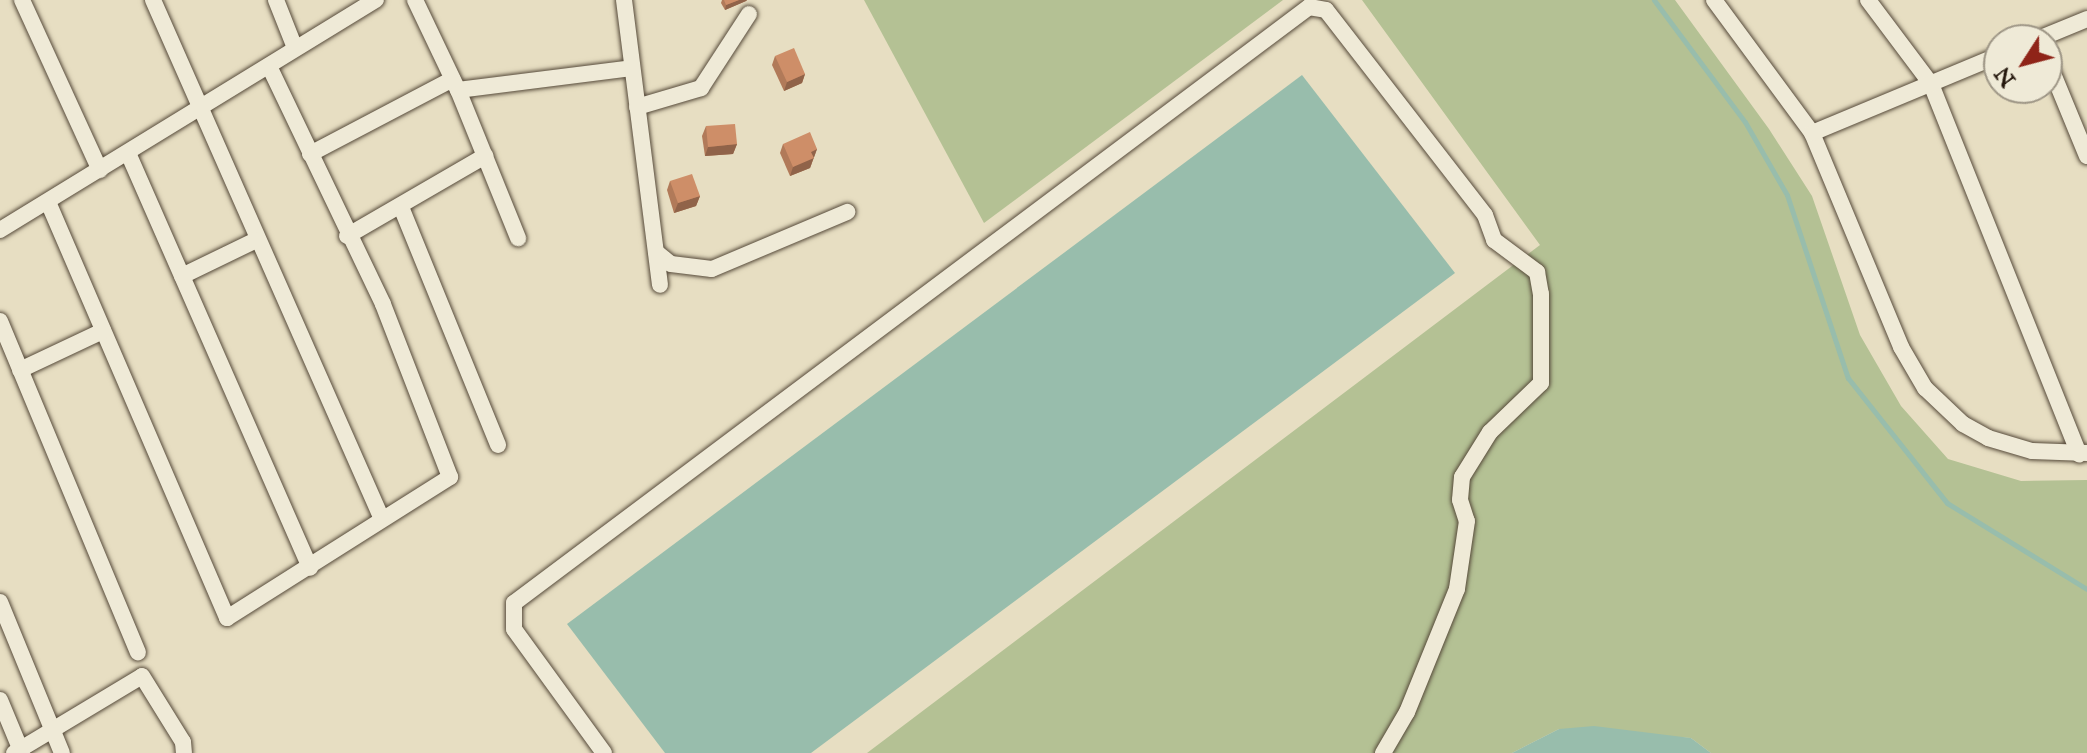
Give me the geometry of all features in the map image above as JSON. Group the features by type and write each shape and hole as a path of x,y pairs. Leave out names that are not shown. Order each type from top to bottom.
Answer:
{"street":[{"path":"22,0 100,170"},
{"path":"153,0 198,111 381,517"},
{"path":"276,0 295,48"},
{"path":"0,230 376,0"},
{"path":"415,0 456,85 518,238"},
{"path":"624,0 660,285"},
{"path":"1714,0 1812,133 1901,347 1925,388 1963,424 1988,438 2032,451 2083,453 1931,84 1868,0"},
{"path":"604,753 514,629 514,603 1309,7 1326,10 1485,215 1494,240 1537,272 1541,294 1541,383 1490,432 1462,477 1460,500 1467,521 1457,589 1407,712 1383,753"},
{"path":"637,107 701,88 749,14"},
{"path":"2063,29 2087,19"},
{"path":"1812,133 1983,62"},
{"path":"48,202 227,618 310,568 381,517 450,477 383,304 347,236 269,66"},
{"path":"310,154 456,85 632,68"},
{"path":"2063,98 2087,156"},
{"path":"128,153 310,568"},
{"path":"347,236 485,156"},
{"path":"401,207 498,445"},
{"path":"656,252 671,264 712,269 847,212"},
{"path":"182,276 256,240"},
{"path":"0,321 138,652"},
{"path":"20,370 103,331"},
{"path":"0,602 62,753"},
{"path":"0,700 19,752 52,728 142,676 183,742 184,753"}],"shaded area":[{"path":"864,0 1283,0 984,223"},
{"path":"1362,0 1675,0 1769,129 1812,196 1860,335 1901,406 1948,459 2021,481 2087,480 2087,753 1711,753 1691,738 1559,729 1512,753 867,753 1540,245"},
{"path":"1302,75 1455,273 811,753 665,753 567,624"},
{"path":"1594,726 1691,738 1711,753 1512,753 1559,729"}],"building":[{"path":"794,48 805,74 787,82 775,56"},
{"path":"735,124 737,144 708,147 706,126"},
{"path":"810,132 817,149 811,152 814,158 793,167 783,144"},
{"path":"692,174 700,196 678,203 670,181"}],"waterway":[{"path":"1654,0 1745,122 1787,195 1848,378 1947,503 2087,589"}]}
